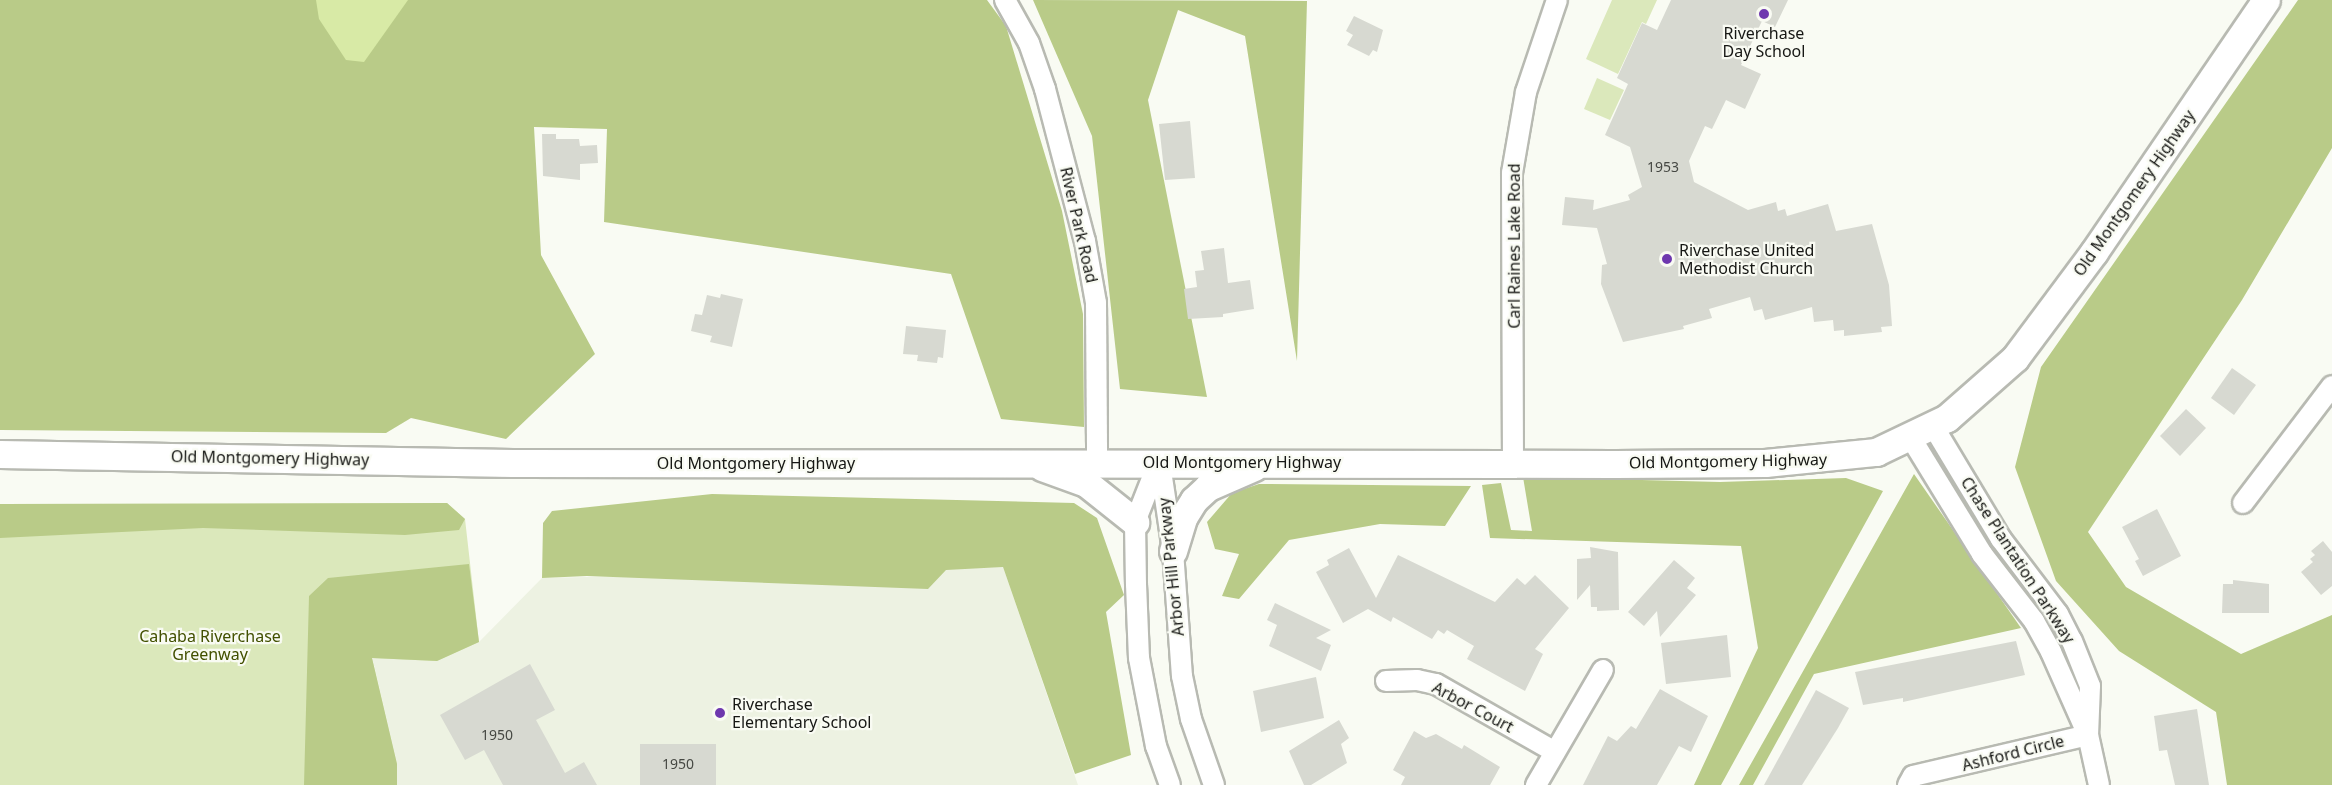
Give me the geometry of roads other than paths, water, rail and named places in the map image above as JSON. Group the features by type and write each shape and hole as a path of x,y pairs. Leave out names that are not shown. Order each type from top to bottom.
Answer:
{"street":[{"name":"River Park Road","path":"1005,0 1029,43 1045,89 1085,241 1096,303 1097,461"},
{"name":"Carl Raines Lake Road","path":"1512,462 1512,173 1526,92 1557,0"},
{"name":"Old Montgomery Highway","path":"0,454 560,463 1024,460 1512,462 1807,461 1876,452 1922,432 1975,397 2040,327 2266,0"},
{"path":"2243,503 2332,386"},
{"name":"Chase Plantation Parkway","path":"1922,432 1982,554 2034,621 2088,735 2098,785"},
{"path":"1024,460 1086,483 1135,522"},
{"name":"Arbor Hill Parkway","path":"1159,461 1135,522 1139,658 1156,746 1170,785"},
{"name":"Arbor Hill Parkway","path":"1159,461 1173,551 1174,612 1182,676 1191,719 1214,785"},
{"path":"1173,551 1184,516 1201,494 1228,476 1267,462"},
{"path":"1536,785 1603,670"},
{"name":"Arbor Court","path":"1386,681 1417,680 1436,684 1554,752"},
{"name":"Ashford Circle","path":"1908,785 1913,777 2088,735"}],"place":[{"name":"Riverchase Day School","path":"1764,14"},
{"name":"Riverchase United Methodist Church","path":"1667,259"},
{"name":"Riverchase Elementary School","path":"720,713"}],"park label":[{"name":"Cahaba Riverchase Greenway","path":"210,645"}]}
